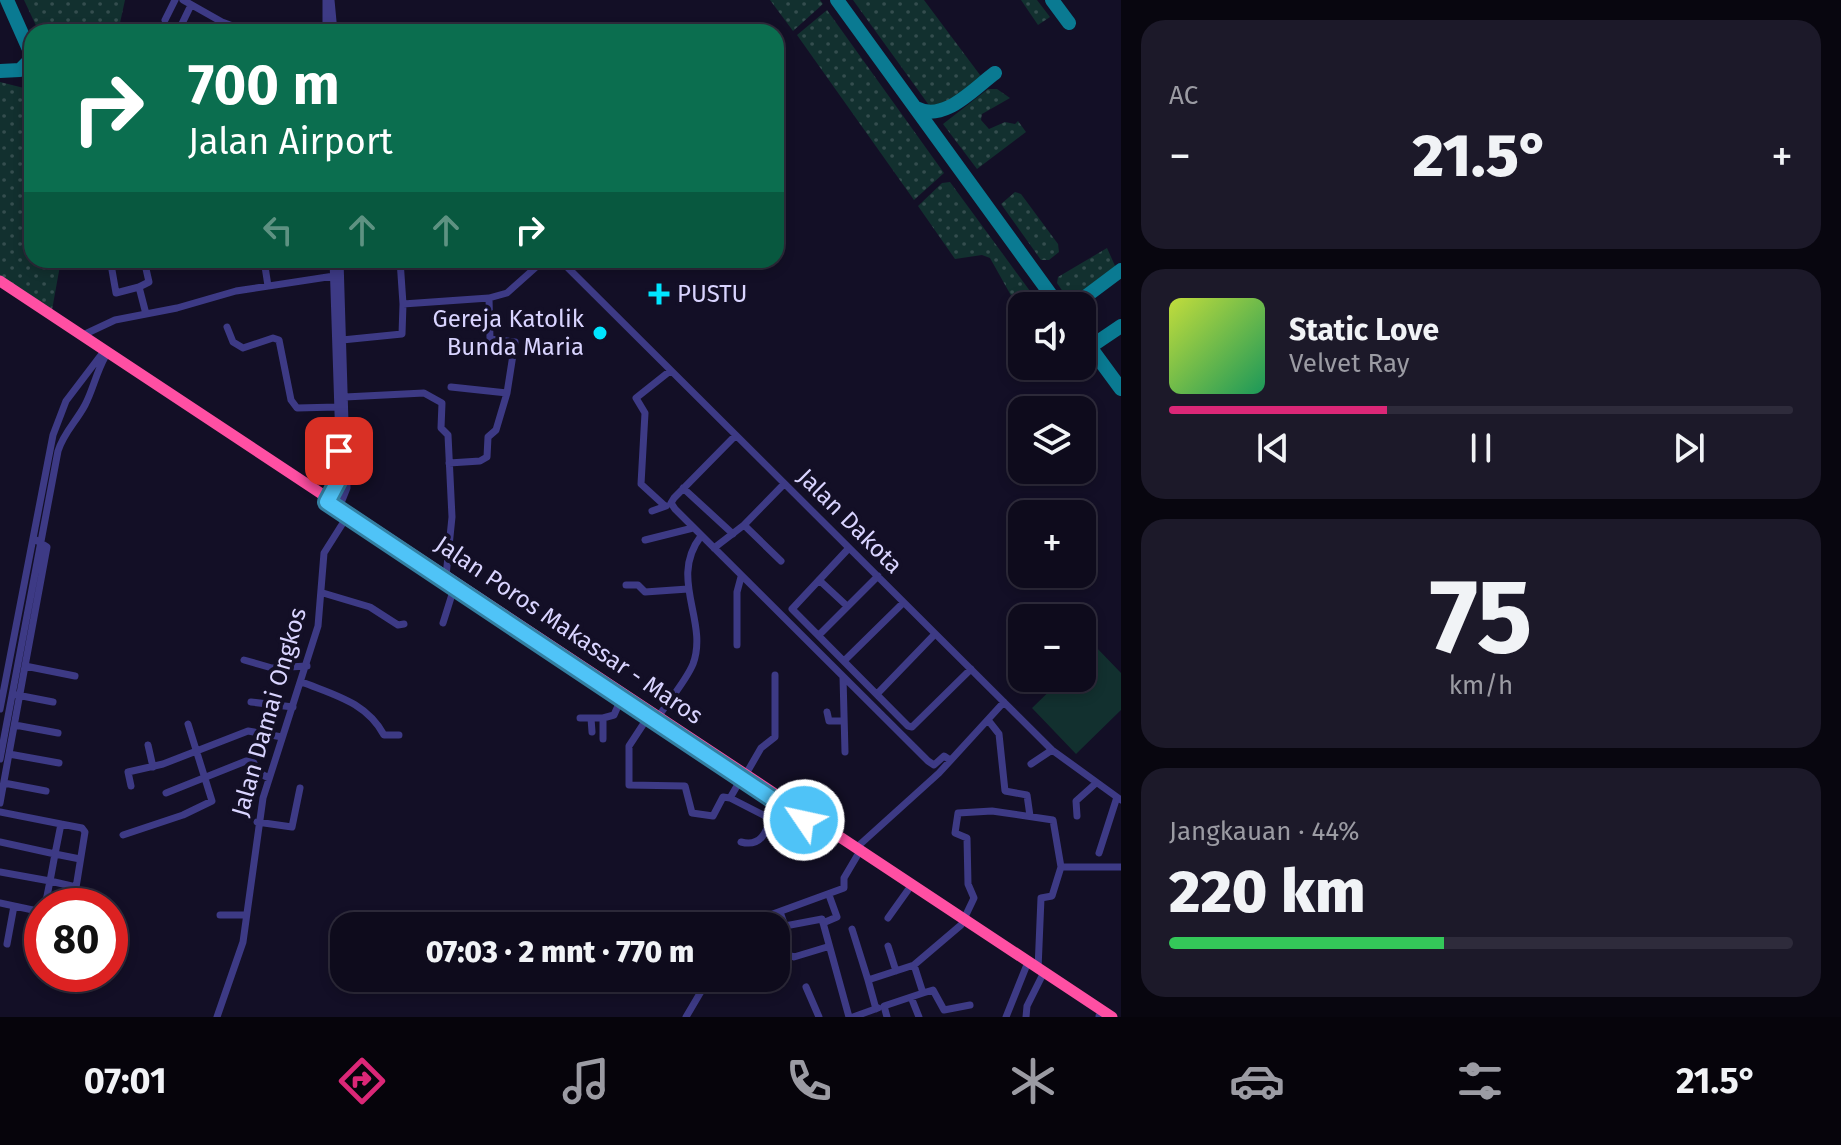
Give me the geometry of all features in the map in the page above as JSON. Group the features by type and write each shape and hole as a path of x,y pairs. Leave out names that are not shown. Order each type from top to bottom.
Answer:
{"highway":[{"name":"Jalan Poros Makassar - Maros","path":"0,281 454,588 621,699 638,706"},
{"name":"Jalan Poros Makassar - Maros","path":"0,288 328,500"},
{"name":"Jalan Poros Makassar - Maros","path":"342,510 446,576 962,922 1112,1017"},
{"name":"Jalan Poros Makassar - Maros","path":"744,776 778,803 856,852 908,890 962,922"},
{"name":"Jalan Poros Makassar - Maros","path":"1037,971 1099,1017"}],"street":[{"path":"165,20 175,0"},
{"path":"183,0 222,24"},
{"path":"327,24 328,0"},
{"path":"328,0 331,24"},
{"path":"182,24 191,5"},
{"path":"112,270 116,293 149,282 146,268"},
{"path":"265,268 268,286"},
{"path":"328,500 340,473 345,397 338,288 334,276 336,268"},
{"path":"338,268 337,407 347,488 342,510"},
{"path":"342,340 402,334 401,268"},
{"path":"403,304 496,299 535,268"},
{"name":"Jalan Dakota","path":"568,268 1052,750 1095,784 1119,798"},
{"path":"83,335 106,322 268,286 334,276"},
{"path":"139,287 146,314"},
{"path":"449,463 480,461 487,457 488,437 496,430 507,393 515,342 490,339 489,298"},
{"path":"227,327 233,342 243,348 273,338 279,340 291,400 297,408 337,407"},
{"path":"36,540 62,438 86,403 89,387 103,356"},
{"path":"0,759 24,602 57,423 66,401 103,356"},
{"path":"670,371 636,398 645,413 641,484 668,504 714,548 928,761 934,765 944,756 950,760"},
{"path":"451,387 507,393"},
{"path":"345,397 424,393 439,401 443,409 441,428 448,435 452,517 446,576"},
{"path":"652,511 668,504 735,436"},
{"path":"714,548 744,525 784,484"},
{"path":"683,488 733,534"},
{"name":"Jalan Damai Ongkos","path":"217,1017 243,942 245,915 251,899 257,822 307,666 323,593 324,553 342,510"},
{"path":"744,525 781,561"},
{"path":"645,540 693,528"},
{"path":"701,536 689,563 688,589 695,621 694,660 629,746 629,785 685,786 692,813 713,816 723,797 769,818"},
{"path":"0,709 12,694 25,666 47,547 36,540"},
{"path":"849,548 792,608 819,635 912,727 971,669"},
{"path":"819,635 878,576"},
{"path":"737,645 737,592 741,577"},
{"path":"819,580 847,606"},
{"path":"626,585 638,585 645,592 688,589"},
{"path":"443,623 454,588"},
{"path":"323,593 368,606 398,625 404,624"},
{"path":"845,660 903,603"},
{"path":"878,693 935,634"},
{"path":"244,660 272,668 307,666"},
{"path":"25,666 75,676"},
{"path":"730,798 761,748 775,737 775,675"},
{"path":"843,677 845,752"},
{"path":"302,682 346,698 373,719 384,735 399,735"},
{"path":"12,694 53,702"},
{"path":"0,803 15,725 12,694"},
{"path":"580,718 614,715 621,699"},
{"path":"251,702 293,707"},
{"path":"780,912 846,886 844,878 856,852 1004,702"},
{"path":"827,712 829,721 844,721"},
{"path":"591,718 592,732"},
{"path":"603,718 603,739"},
{"path":"988,720 999,734 1005,791 1027,795 1030,819 1054,821 1061,867 1052,896 1041,898 1037,971 1026,1017"},
{"path":"123,835 211,803 206,776 188,724"},
{"path":"15,725 58,733"},
{"path":"131,786 128,772 153,767 254,730 282,737"},
{"path":"148,745 153,767"},
{"path":"1031,764 1052,750"},
{"path":"9,754 59,763"},
{"path":"166,793 246,761 254,763 257,772 269,778"},
{"path":"4,783 46,791"},
{"path":"1077,816 1076,801 1095,784"},
{"path":"257,822 292,827 300,788"},
{"path":"1099,853 1119,798"},
{"path":"741,842 758,843 778,803"},
{"path":"868,980 914,965 962,922 974,898 968,884 967,838 955,833 958,813 992,811 1030,816"},
{"path":"0,812 84,830 76,887 0,872"},
{"path":"49,888 61,824"},
{"path":"0,842 80,859"},
{"path":"1061,867 1121,867"},
{"path":"888,918 908,890"},
{"path":"823,923 837,917 829,895"},
{"path":"0,903 24,908"},
{"path":"7,944 14,906"},
{"path":"220,915 245,915"},
{"path":"790,925 822,919 827,947 854,1017 933,990 944,1010 970,1005"},
{"path":"852,929 868,980 887,1017"},
{"path":"888,946 896,971"},
{"path":"790,956 827,947"},
{"path":"914,965 923,993"},
{"path":"1006,1017 1037,971"},
{"path":"806,987 819,1017"},
{"path":"686,1017 701,992"},
{"path":"911,997 919,1017"}],"green space":[{"path":"24,0 125,0 120,24 35,24"},
{"path":"770,0 820,0 823,4 793,31"},
{"path":"853,0 924,0 983,79 946,105 931,108"},
{"path":"1021,0 1037,0 1050,17 1038,25"},
{"path":"827,10 944,173 914,200 797,35"},
{"path":"0,82 24,88 24,268 60,268 52,310 0,276"},
{"path":"988,89 997,89 1010,98 982,114 981,120 989,129 1005,122 1015,124 1018,121 1026,132 977,169 943,124"},
{"path":"950,182 1031,292 1009,292 990,258 982,255 955,259 918,206 942,183"},
{"path":"1015,192 1021,194 1058,244 1059,252 1049,260 1041,260 1001,204"},
{"path":"1107,248 1116,268 1084,292 1063,292 1057,283 1058,277"},
{"path":"1096,647 1121,673 1121,710 1076,754 1032,708 1049,692 1096,692"}],"taxiway":[{"path":"7,0 24,38"},
{"path":"837,0 1049,292"},
{"path":"1052,0 1069,23"},
{"path":"0,71 20,70 24,66"},
{"path":"916,108 927,111 948,108 995,73"},
{"path":"1092,292 1121,270"},
{"path":"1096,343 1121,326"},
{"path":"1096,355 1121,389"}],"place":[{"name":"PUSTU","path":"659,294"},
{"name":"Gereja Katolik Bunda Maria","path":"600,333"}],"route":[{"path":"339,451 340,473 327,502 804,820"}]}
